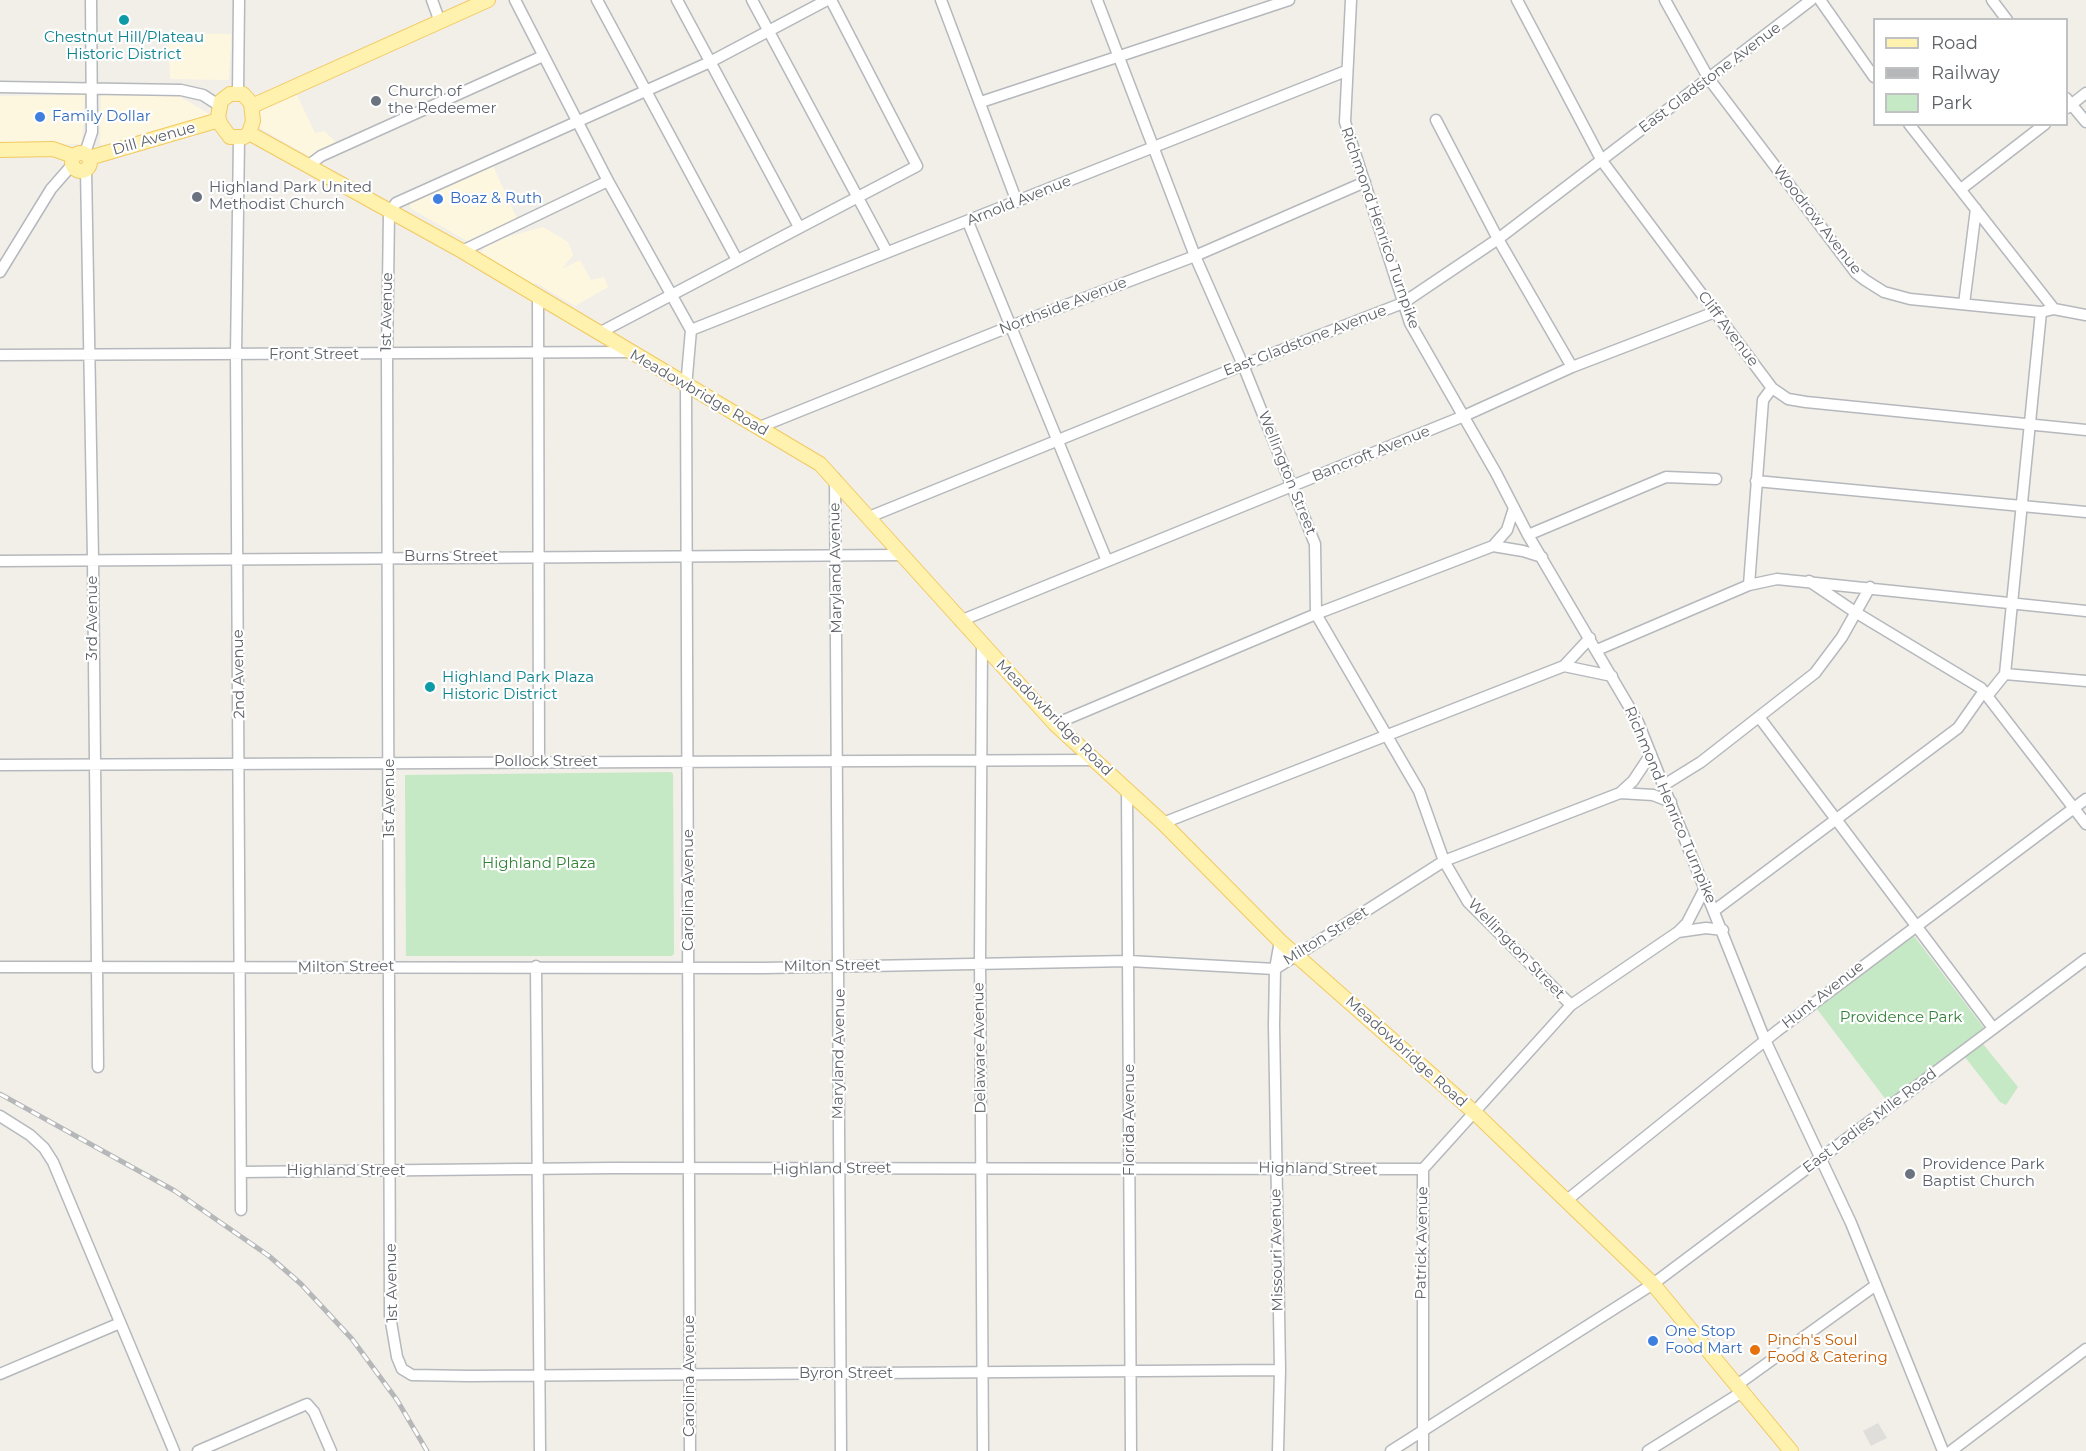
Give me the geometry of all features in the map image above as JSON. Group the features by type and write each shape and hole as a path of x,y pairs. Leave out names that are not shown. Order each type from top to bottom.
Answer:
{"main road":[{"path":"252,106 488,0"},
{"path":"238,93 246,96 252,106 253,121 244,135 230,136 225,131 219,113 225,96 238,93"},
{"name":"Dill Avenue","path":"81,160 219,113"},
{"name":"Meadowbridge Road","path":"244,135 309,165 389,213 462,251 686,387 760,427 820,464 835,478 982,645 1092,760 1128,789 1280,941 1474,1113 1653,1284 1791,1451"},
{"path":"0,150 53,149 81,160"}],"street":[{"name":"3rd Avenue","path":"91,0 92,132 81,160 90,355 95,969 98,1067"},
{"path":"238,93 239,0"},
{"path":"432,0 440,22"},
{"path":"515,0 608,182 691,330"},
{"path":"597,0 737,260"},
{"path":"676,0 800,227"},
{"path":"752,0 887,252"},
{"path":"389,213 396,203 710,62 829,0 917,166 673,296 598,333"},
{"path":"941,0 1017,202"},
{"name":"Wellington Street","path":"1097,0 1195,256 1243,364 1315,544 1316,614 1389,735 1419,791 1444,861 1468,902 1571,1005"},
{"path":"981,102 1289,0"},
{"name":"Richmond Henrico Turnpike","path":"1351,0 1345,122 1403,303 1416,334 1464,416 1528,535 1636,718 1706,886 1766,1040 1819,1159 1851,1223 1943,1451"},
{"name":"Cliff Avenue","path":"1517,0 1602,161 1772,388 1788,399 1806,402 2086,430"},
{"name":"Woodrow Avenue","path":"1665,0 1708,79 1856,273 1875,288 1910,299 2041,312 2054,309 2086,315"},
{"name":"East Gladstone Avenue","path":"869,517 1243,364 1403,303 1498,239 1811,0"},
{"path":"1820,0 1873,74"},
{"path":"1992,0 2006,18"},
{"path":"309,165 321,156 543,56"},
{"name":"Arnold Avenue","path":"691,330 1346,71"},
{"path":"0,87 181,90 203,95 219,113"},
{"path":"2086,93 2068,103 2086,122"},
{"path":"1436,120 1498,239 1572,367"},
{"path":"1911,126 2054,309"},
{"path":"1961,189 2042,126"},
{"name":"2nd Avenue","path":"241,1210 236,355 244,135"},
{"path":"0,272 51,189 81,160"},
{"path":"462,251 608,182"},
{"name":"Northside Avenue","path":"760,427 1011,326 1195,256 1365,182"},
{"path":"1964,304 1976,209"},
{"name":"1st Avenue","path":"389,213 387,355 392,1171 390,1316 397,1357 402,1369 412,1375"},
{"path":"968,222 1107,561"},
{"path":"538,297 539,762"},
{"name":"Bancroft Avenue","path":"960,621 1464,416 1572,367 1715,312"},
{"path":"1715,910 1958,728 1986,693 2005,674 2028,424 2041,312"},
{"name":"Carolina Avenue","path":"690,1451 686,387 691,330"},
{"name":"Front Street","path":"0,355 387,355 628,352"},
{"path":"1749,585 1763,400 1772,388"},
{"path":"1528,535 1666,477 1716,479"},
{"name":"Maryland Avenue","path":"835,478 839,966 837,1168 841,1451"},
{"path":"1756,481 2086,512"},
{"path":"1055,723 1316,614 1493,546 1507,530 1514,508"},
{"path":"1493,546 1542,557"},
{"name":"Burns Street","path":"0,561 902,555"},
{"path":"1597,650 1749,585 1777,579 1808,580 2086,611"},
{"path":"1808,580 1855,612 1986,693 2086,824"},
{"path":"1664,785 1701,762 1815,673 1842,637 1870,587"},
{"path":"1163,823 1564,666 1590,638"},
{"name":"Delaware Avenue","path":"982,645 980,962 983,1451"},
{"path":"1564,666 1612,676"},
{"path":"2005,674 2086,681"},
{"path":"1758,717 1994,1028"},
{"name":"Milton Street","path":"0,967 95,969 839,966 1129,961 1275,969 1444,861 1620,793 1638,775 1652,754"},
{"name":"Pollock Street","path":"0,765 240,762 1092,760"},
{"name":"Florida Avenue","path":"1128,789 1131,1451"},
{"name":"Milton Street","path":"1620,793 1653,795 1671,802"},
{"name":"Hunt Avenue","path":"1567,1200 1766,1040 1916,924 2086,799"},
{"name":"Patrick Avenue","path":"1423,1451 1423,1169 1571,1005 1678,932 1687,923 1706,886"},
{"name":"Patrick Avenue","path":"1678,932 1706,928 1723,930"},
{"name":"Missouri Avenue","path":"1278,1451 1280,1370 1275,1168 1275,969 1280,941"},
{"name":"East Ladies Mile Road","path":"1391,1451 1653,1284 2086,958"},
{"path":"536,966 540,1451"},
{"path":"0,1116 30,1134 44,1148 53,1162 174,1451"},
{"name":"Highland Street","path":"241,1172 982,1167 1275,1168 1347,1171 1423,1169"},
{"path":"1648,1451 1740,1388 1876,1285"},
{"path":"0,1374 120,1323"},
{"path":"1951,1451 2086,1349"},
{"name":"Byron Street","path":"412,1375 540,1377 1280,1370"},
{"path":"198,1451 307,1404 314,1412 331,1451"}],"shaded area":[{"path":"168,33 231,34 229,80 170,79"},
{"path":"85,95 82,144 0,146 0,96"},
{"path":"101,95 179,96 209,114 168,131 104,146 100,144"},
{"path":"297,95 315,133 324,131 338,144 310,157 258,127 255,114"},
{"path":"493,166 517,219 467,241 410,208 410,203"},
{"path":"543,227 568,242 573,255 562,269 580,260 591,280 604,277 608,287 575,306 536,283 533,285 481,254 484,248 507,237"},
{"path":"1878,1423 1887,1438 1871,1446 1863,1431"}],"green space":[{"name":"Highland Plaza","path":"671,772 673,774 674,954 671,956 406,956 405,775"},
{"name":"Providence Park","path":"1914,936 1984,1028 1887,1101 1817,1009"},
{"path":"1983,1044 2018,1087 2006,1105 2000,1102 1965,1057"}],"railway":[{"path":"0,1094 175,1191 269,1256 301,1284 352,1339 397,1400 427,1451"}],"place":[{"name":"Chestnut Hill/Plateau Historic District","path":"124,20"},
{"name":"Church of the Redeemer","path":"376,101"},
{"name":"Family Dollar","path":"40,117"},
{"name":"Highland Park United Methodist Church","path":"197,197"},
{"name":"Boaz & Ruth","path":"438,199"},
{"name":"Highland Park Plaza Historic District","path":"430,687"},
{"name":"Providence Park Baptist Church","path":"1910,1174"},
{"name":"One Stop Food Mart","path":"1653,1341"},
{"name":"Pinch's Soul Food & Catering","path":"1755,1350"}]}
